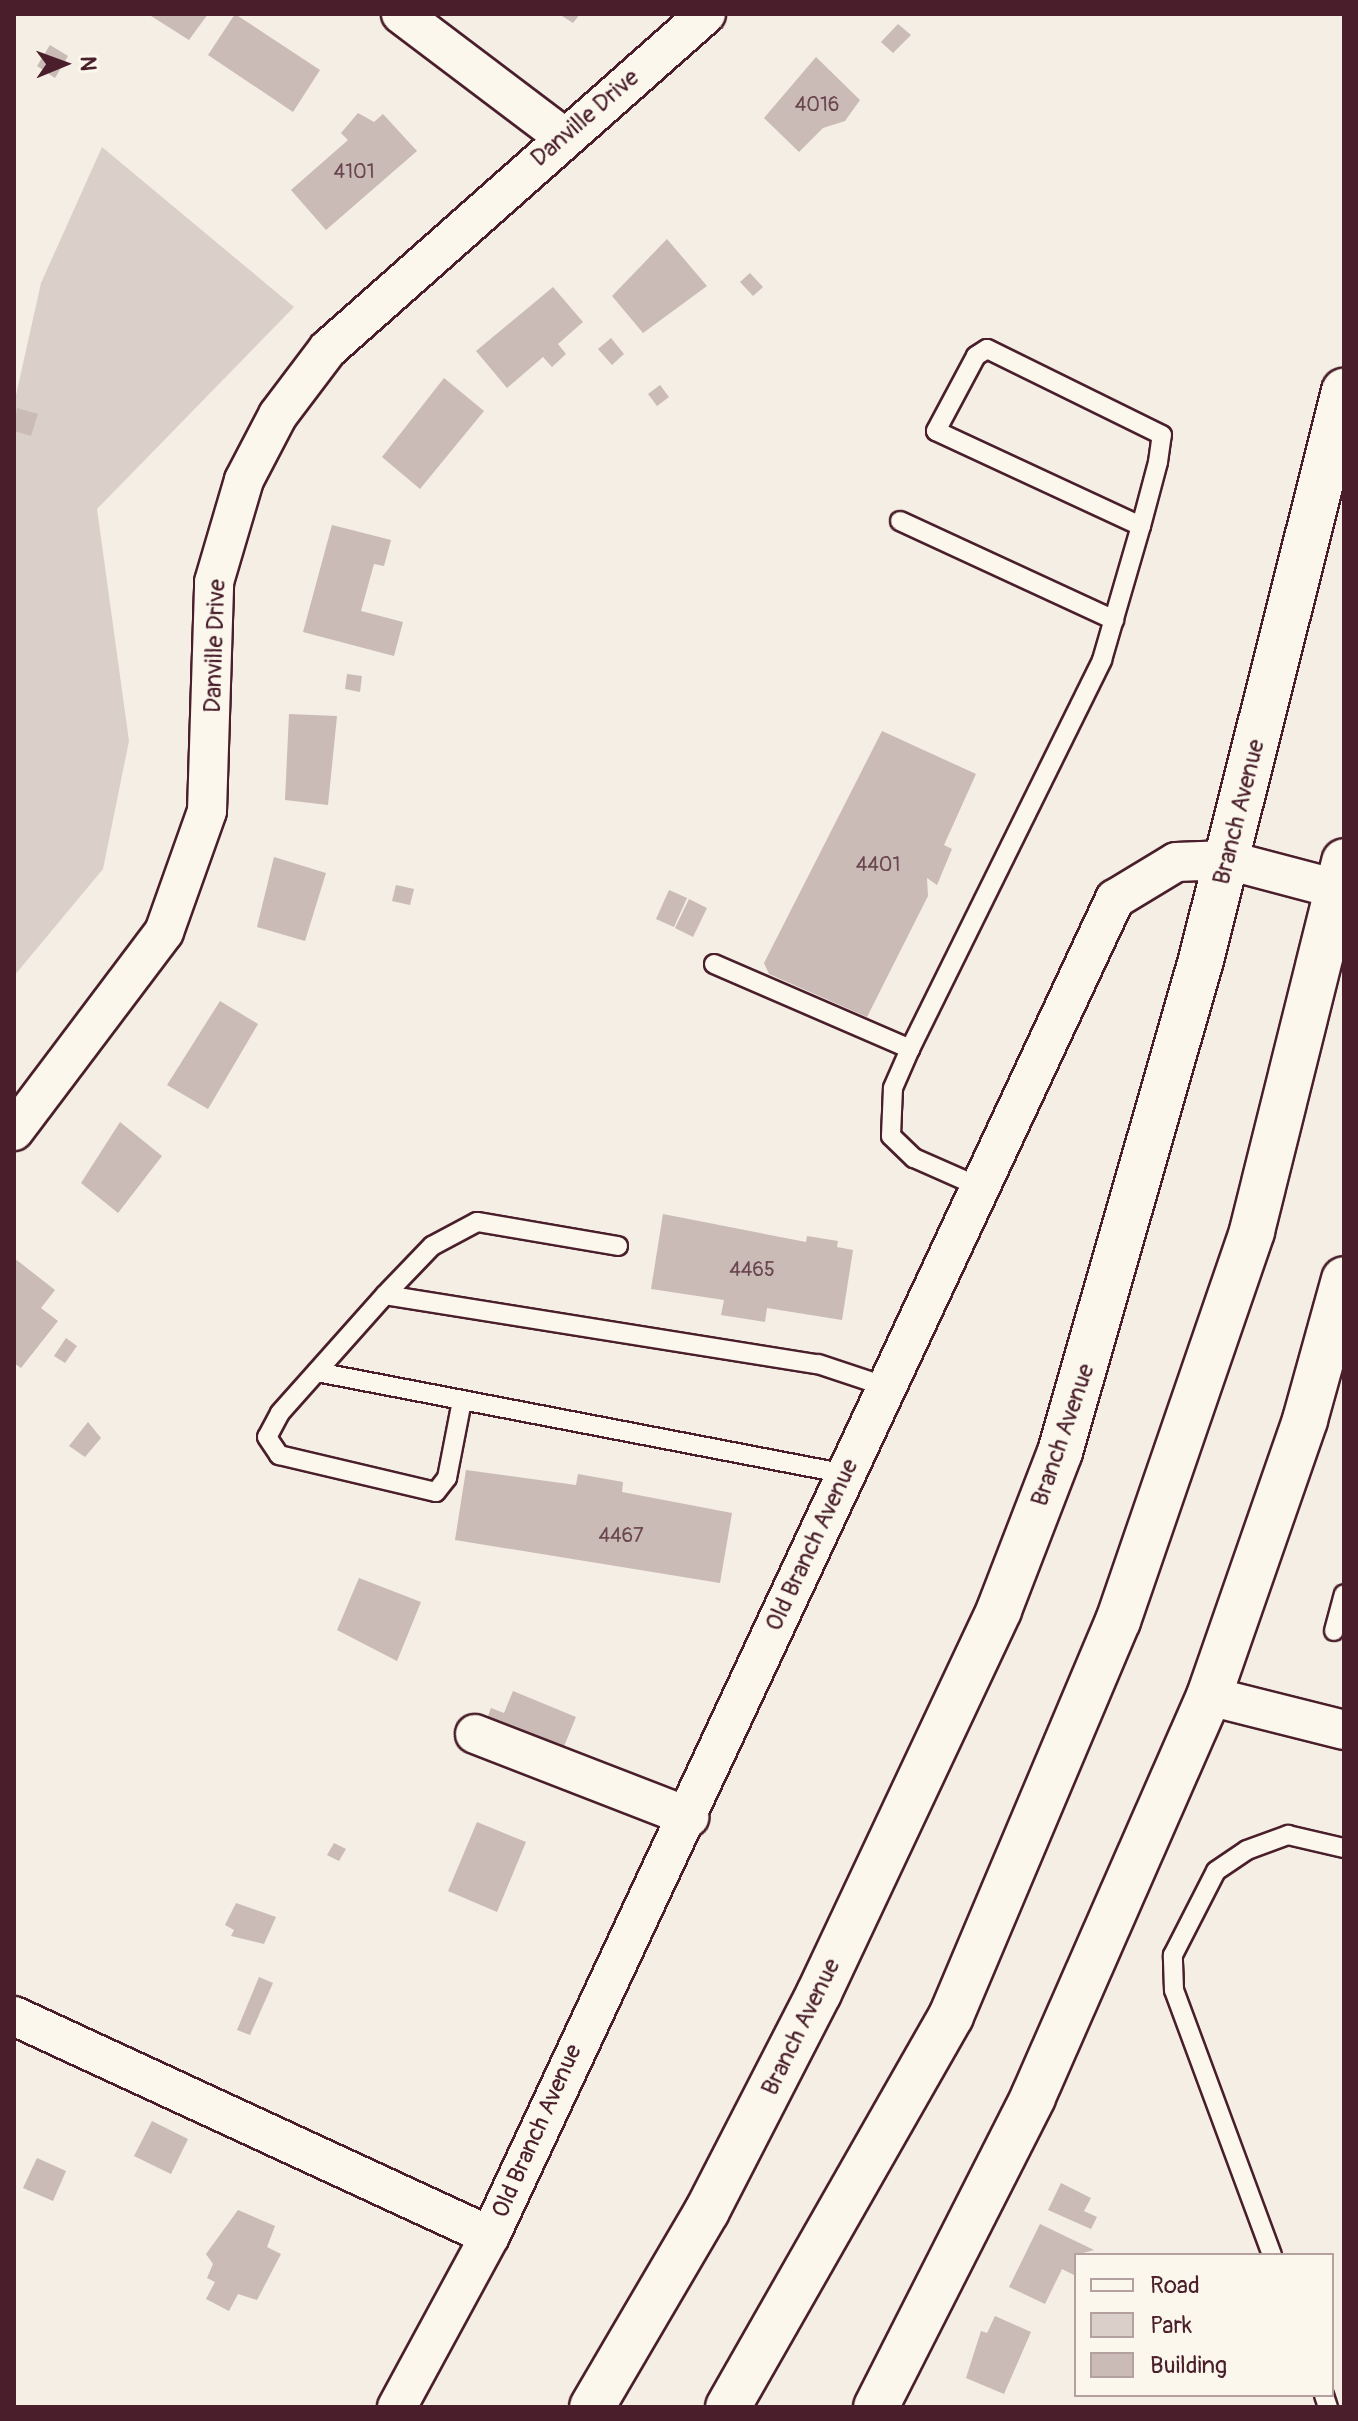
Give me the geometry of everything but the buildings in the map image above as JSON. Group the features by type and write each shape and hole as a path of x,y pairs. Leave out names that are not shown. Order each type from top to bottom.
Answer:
{"main road":[{"name":"Branch Avenue","path":"592,2407 707,2211 805,2021 999,1610 1087,1370 1227,860 1344,391"},
{"path":"728,2407 951,2016 1046,1801 1123,1606 1252,1231 1342,880"},
{"path":"876,2407 1040,2083 1209,1696 1305,1420 1344,1279"}],"street":[{"path":"401,14 561,135"},
{"name":"Danville Drive","path":"14,1131 164,932 207,811 214,582 244,480 278,415 328,349 561,135 706,14"},
{"name":"Old Branch Avenue","path":"397,2407 490,2236 689,1817 1115,899 1176,862 1227,860 1342,880"},
{"path":"1209,1696 1344,1730"},
{"path":"475,1734 689,1817"},
{"path":"14,2016 490,2236"}],"lane":[{"path":"982,1188 914,1158 891,1136 893,1088 1102,660 1141,526 1162,435 987,349 976,356 936,431 1141,526"},
{"path":"900,521 1114,620"},
{"path":"714,964 910,1049"},
{"path":"461,1406 447,1478 436,1492 299,1463 279,1455 267,1437 317,1372 432,1246 477,1222 618,1246"},
{"path":"385,1295 818,1364 887,1387"},
{"path":"317,1372 461,1406 846,1474"},
{"path":"1334,1631 1344,1594"},
{"path":"1271,2253 1174,1990 1173,1955 1216,1871 1247,1850 1288,1835 1344,1848"}],"green space":[{"path":"102,147 294,307 97,509 129,741 103,869 14,976 14,404 41,283"}]}
